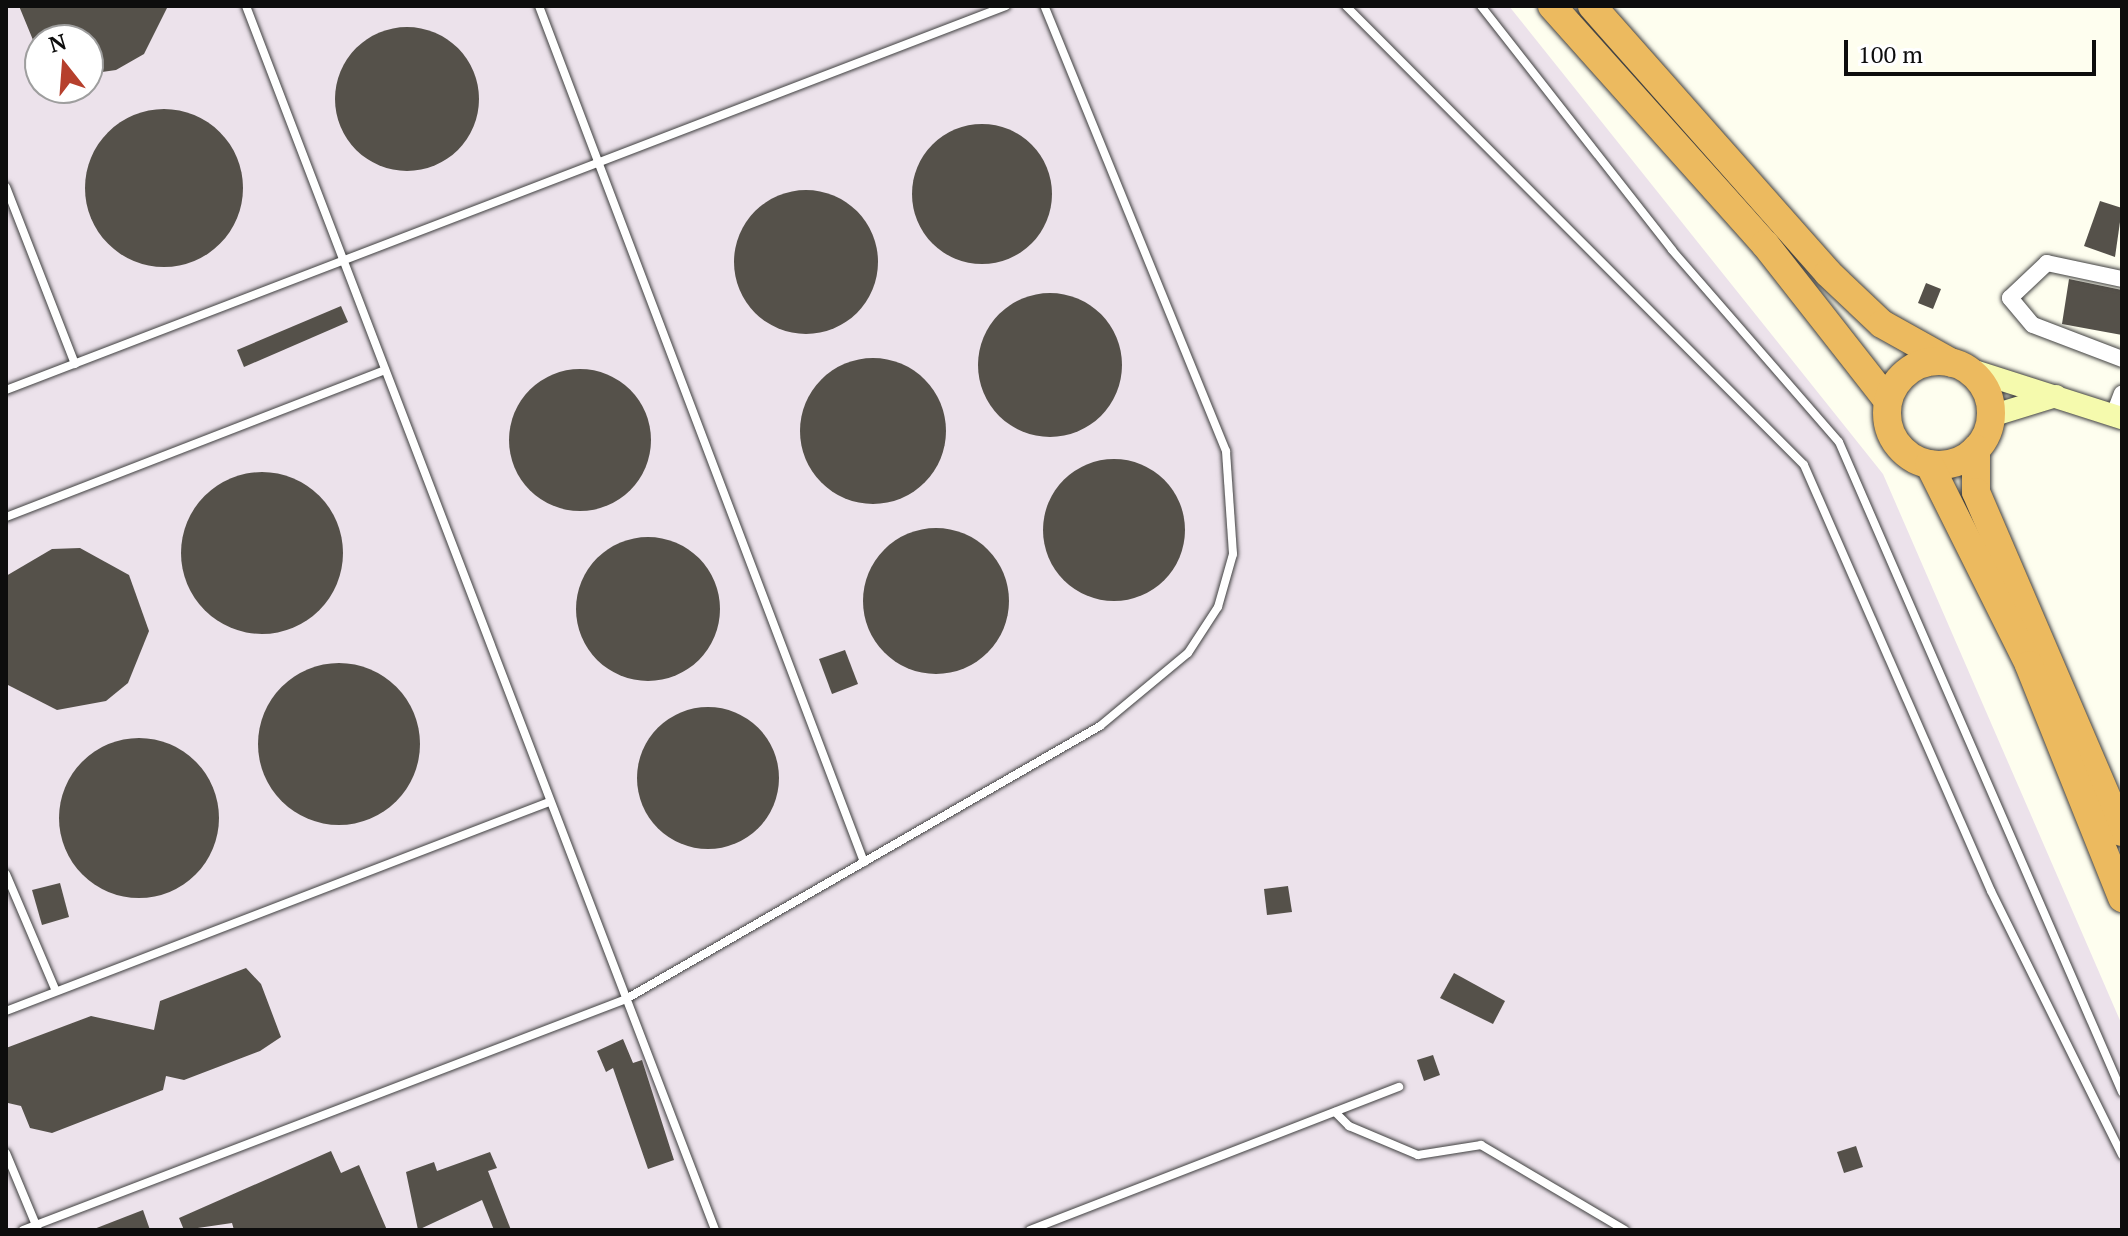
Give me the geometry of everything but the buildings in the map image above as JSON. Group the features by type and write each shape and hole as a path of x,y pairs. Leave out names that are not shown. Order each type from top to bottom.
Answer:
{"highway":[{"path":"1552,6 1765,244 1888,401 1892,436 1929,464 2029,665 2122,898"},
{"path":"1592,6 1828,273 1882,324 1958,365 1982,383 1991,416 1976,449 1976,492 2122,832"},
{"path":"1888,401 1917,366 1958,365"},
{"path":"1929,464 1954,463 1976,449"}],"main road":[{"path":"1958,365 2057,396 2119,408"},
{"path":"1991,416 2057,396"}],"street":[{"path":"2122,279 2047,263 2010,298 2033,325 2122,359"}],"lane":[{"path":"246,6 383,371 715,1230"},
{"path":"539,6 864,862"},
{"path":"6,390 1006,6"},
{"path":"23,1230 37,1228 626,999 1100,726 1153,687 1188,653 1218,607 1233,554 1226,451 1044,6"},
{"path":"1346,6 1804,465 1991,891 2122,1155"},
{"path":"1481,6 1672,250 1839,442 2122,1092"},
{"path":"6,187 75,364"},
{"path":"6,517 383,371"},
{"path":"6,1011 55,989 549,802"},
{"path":"6,874 55,989"},
{"path":"1030,1230 1399,1087"},
{"path":"1335,1112 1349,1126 1418,1155 1481,1145 1625,1230"},
{"path":"6,1153 37,1228"}],"shaded area":[{"path":"6,6 1509,6 1883,474 2122,1025 2122,1230 6,1230"}]}
